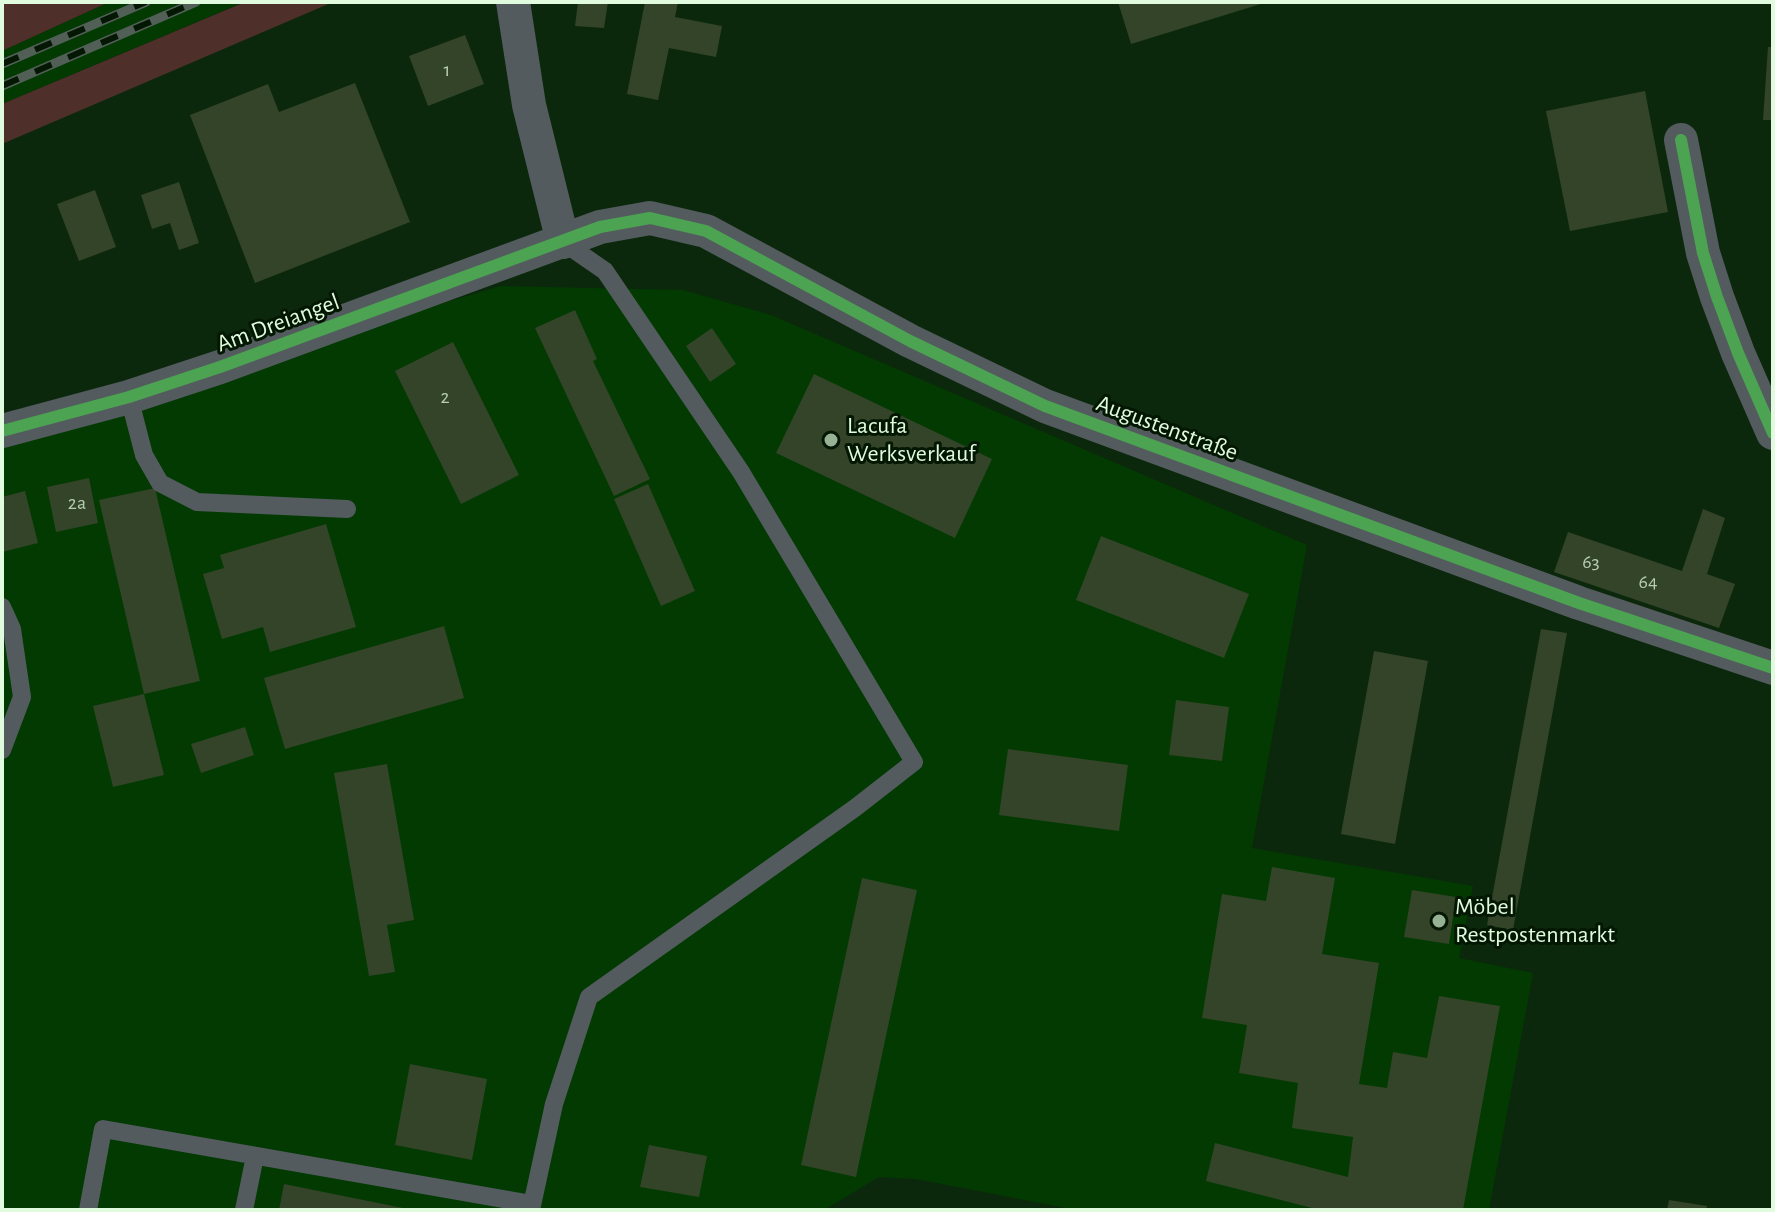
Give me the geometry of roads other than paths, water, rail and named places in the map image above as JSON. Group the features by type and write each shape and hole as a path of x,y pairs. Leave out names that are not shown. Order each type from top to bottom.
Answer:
{"street":[{"path":"513,2 529,105 563,242"},
{"path":"1681,140 1703,253 1712,282 1738,353 1773,433"},
{"name":"Augustenstraße","path":"563,242 600,227 650,218 706,231 910,341 1045,406 1579,603 1773,668"},
{"name":"Am Dreiangel","path":"2,431 129,397 220,367 563,242"}],"lane":[{"path":"88,1210 103,1129 531,1207 554,1104 589,997 855,808 914,762 741,472 605,271 563,242"},
{"path":"129,397 144,455 160,483 185,496 197,502 347,509"},
{"path":"2,607 12,629 22,697 2,750"},
{"path":"244,1210 255,1156"}],"railway":[{"path":"2,64 146,2"},
{"path":"2,86 196,2"}],"place":[{"name":"Lacufa Werksverkauf","path":"831,440"},
{"name":"Möbel Restpostenmarkt","path":"1439,921"}]}
